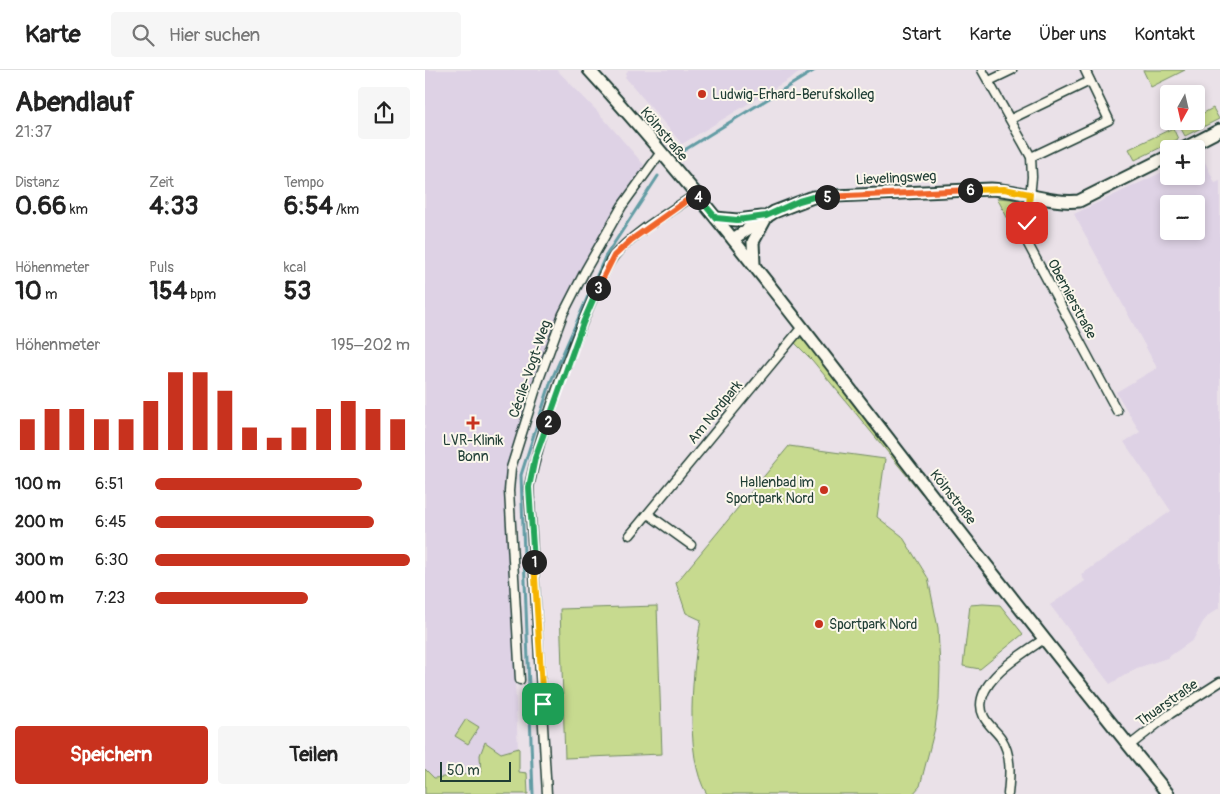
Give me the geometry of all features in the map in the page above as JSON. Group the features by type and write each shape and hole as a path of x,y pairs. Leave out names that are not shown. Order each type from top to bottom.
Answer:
{"main road":[{"name":"Kölnstraße","path":"589,70 661,152 754,264 1044,640 1168,794"},
{"path":"1201,140 1220,130"},
{"name":"Lievelingsweg","path":"733,239 766,216 813,197 1004,189 1056,201 1079,200 1160,160"},
{"path":"716,218 737,220 766,216"},
{"path":"754,264 753,242 766,216"}],"street":[{"path":"983,70 1031,157 1109,120 1085,70"},
{"path":"989,81 1012,70"},
{"path":"1011,119 1090,81"},
{"name":"Cécile-Vogt-Weg","path":"520,680 509,491 511,468 538,382 563,314 622,206 661,152"},
{"name":"Obernierstraße","path":"1031,157 1032,165 1026,236 1028,244 1117,411"},
{"path":"547,794 529,487 535,458 583,323 614,256 631,240 696,194"},
{"name":"Am Nordpark","path":"630,536 802,327"},
{"path":"648,514 691,545"},
{"path":"1008,794 1010,764 1008,753 1001,739 981,710 982,694 987,685 1007,666 1044,640"},
{"name":"Thuarstraße","path":"1129,746 1170,714 1220,682"}],"shaded area":[{"name":"LVR-Klinik Bonn","path":"425,70 557,70 598,112 644,165 605,225 574,283 534,381 507,500 519,772 481,773 434,778 425,769"},
{"name":"Ludwig-Erhard-Berufskolleg","path":"628,70 804,70 682,144 625,77"},
{"path":"1205,162 1215,183 1220,181 1220,607 1203,622 1193,640 1167,658 1137,668 1110,684 1050,605 1085,581 1081,575 1171,511 1124,442 1140,432 1116,392 1157,368 1074,214 1160,173 1160,185 1205,185"}],"green space":[{"path":"1143,70 1185,70 1151,87"},
{"path":"1213,108 1219,119 1205,126 1205,112"},
{"path":"1169,130 1174,130 1178,139 1160,140 1160,148 1135,160 1129,149"},
{"path":"1182,130 1197,130 1185,136"},
{"path":"997,198 1012,199 1020,203 1021,215 1009,221"},
{"path":"802,338 922,490 922,494 812,360 794,342"},
{"name":"Sportpark Nord","path":"789,446 885,459 877,517 902,536 928,578 938,628 939,699 935,728 920,786 913,794 707,794 700,778 692,734 692,709 695,660 701,620 686,613 676,583"},
{"path":"970,605 1000,605 1023,634 980,669 963,666"},
{"path":"657,606 662,754 565,758 560,609"},
{"path":"466,719 479,727 468,744 455,736"},
{"path":"485,742 501,753 519,748 519,772 527,773 528,794 425,794 425,769 434,778 481,773 480,755"}],"waterway":[{"path":"678,154 815,70"},
{"path":"533,794 521,475 551,381 605,257 658,176"}],"place":[{"name":"Ludwig-Erhard-Berufskolleg","path":"702,94"},
{"name":"LVR-Klinik Bonn","path":"473,423"},
{"name":"Hallenbad im Sportpark Nord","path":"824,490"},
{"name":"Sportpark Nord","path":"819,624"}],"route":[{"path":"543,704 529,487 535,458 558,390 583,323 614,256 631,240 696,194 716,218 737,220 766,216 799,201 813,197 1004,189 1030,194 1027,223"}]}
